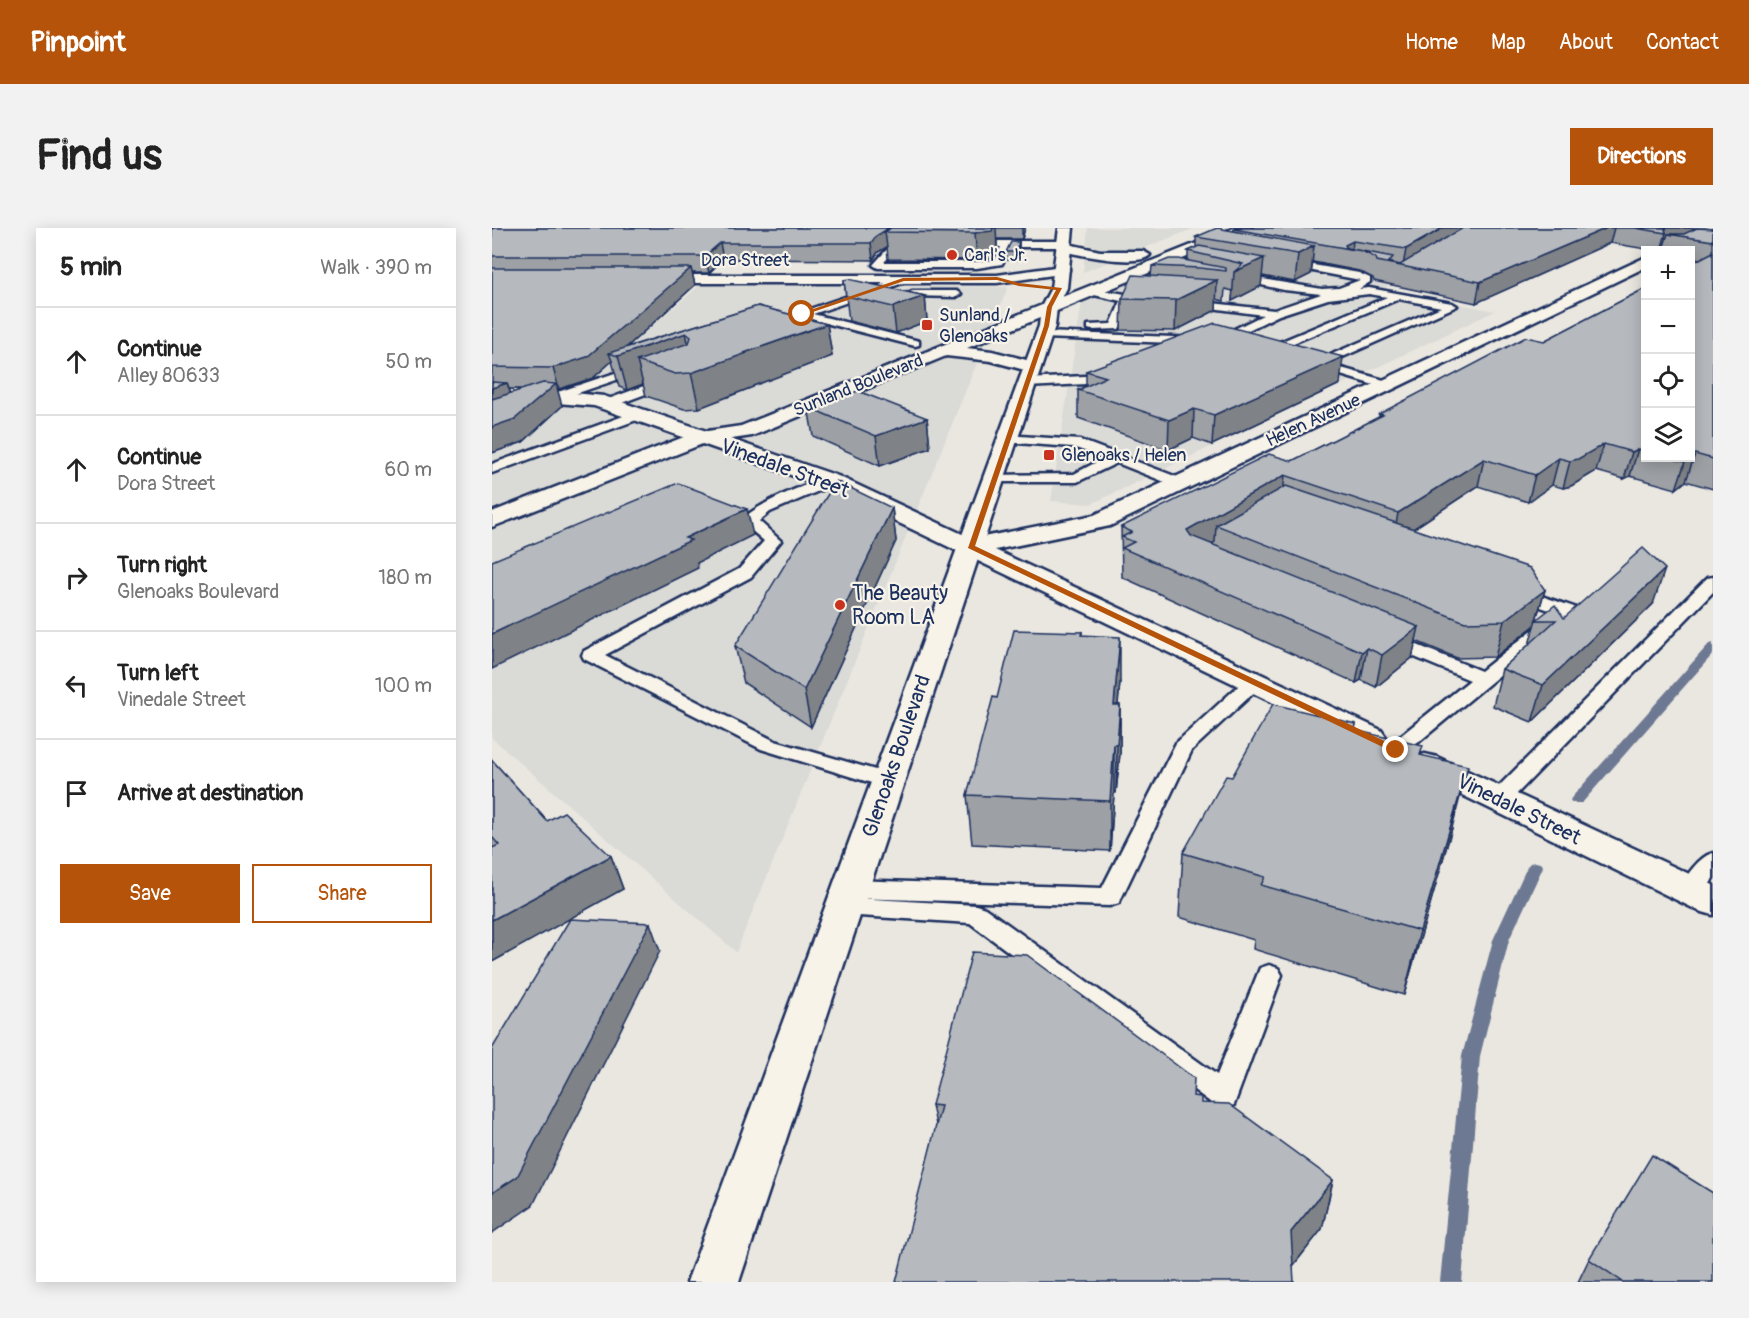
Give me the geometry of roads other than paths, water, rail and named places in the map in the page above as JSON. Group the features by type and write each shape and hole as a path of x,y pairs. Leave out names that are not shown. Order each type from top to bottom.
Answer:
{"main road":[{"name":"Glenoaks Boulevard","path":"713,1282 1045,331 1049,307 1059,288 1066,228"},
{"name":"Sunland Boulevard","path":"492,520 701,437 745,432 1245,228"},
{"name":"Sunland Boulevard","path":"981,318 1143,255 1209,242"},
{"path":"1063,245 1100,255 1143,255"},
{"name":"Helen Avenue","path":"971,547 1101,521 1641,263"},
{"name":"Dora Street","path":"632,279 866,286 903,280 997,279 1062,270"},
{"name":"Dora Street","path":"997,279 1019,285 1059,288"},
{"name":"Sunland Boulevard","path":"893,352 920,341"},
{"path":"943,351 992,356 1029,375"},
{"name":"Vinedale Street","path":"492,396 597,400 830,482 1702,896"},
{"name":"Sunland Boulevard","path":"701,437 716,420 727,416"}],"lane":[{"path":"1209,242 1227,245"},
{"path":"758,329 808,312 866,286 882,256 900,244 924,244"},
{"path":"960,244 1063,245"},
{"path":"878,265 977,265 999,262 1007,244"},
{"path":"1283,254 1362,267"},
{"path":"1270,260 1359,276 1367,280 1360,286"},
{"path":"1161,262 1177,266"},
{"path":"1221,274 1334,295"},
{"path":"1127,276 1143,279"},
{"path":"866,286 911,299 956,294"},
{"path":"1321,292 1360,286 1383,288 1398,296 1452,306 1311,363 1387,385"},
{"path":"1222,339 1275,313 1334,295 1383,288"},
{"path":"1088,291 1127,299 1144,295 1170,301 1275,313"},
{"path":"1217,305 1234,294"},
{"path":"1256,348 1398,296"},
{"path":"1045,331 1115,327 1127,299"},
{"path":"808,312 920,341"},
{"path":"1045,331 1198,341 1222,339 1287,356"},
{"path":"1165,352 1198,341"},
{"path":"1029,375 1086,380 1131,364"},
{"path":"492,418 648,366"},
{"path":"607,404 682,376"},
{"path":"492,468 638,415"},
{"path":"1007,439 1075,443 1180,483"},
{"path":"994,479 1077,478 1116,458"},
{"path":"830,482 765,509 749,521 773,541 745,573 591,655 768,745 888,781"},
{"path":"1499,799 1713,582"},
{"path":"1396,750 1569,610 1502,587"},
{"path":"1372,633 1483,680"},
{"path":"846,898 1110,897 1182,747 1254,682"},
{"path":"1702,896 1713,861"},
{"path":"846,898 976,914 1224,1096 1269,975"}],"waterway":[{"path":"1577,800 1713,647"},
{"path":"1451,1282 1471,1056 1501,940 1535,867"}],"place":[{"name":"Carl's Jr.","path":"952,255"},
{"name":"Sunland / Glenoaks","path":"927,325"},
{"name":"Glenoaks / Helen","path":"1049,455"},
{"name":"The Beauty Room LA","path":"840,605"}]}
